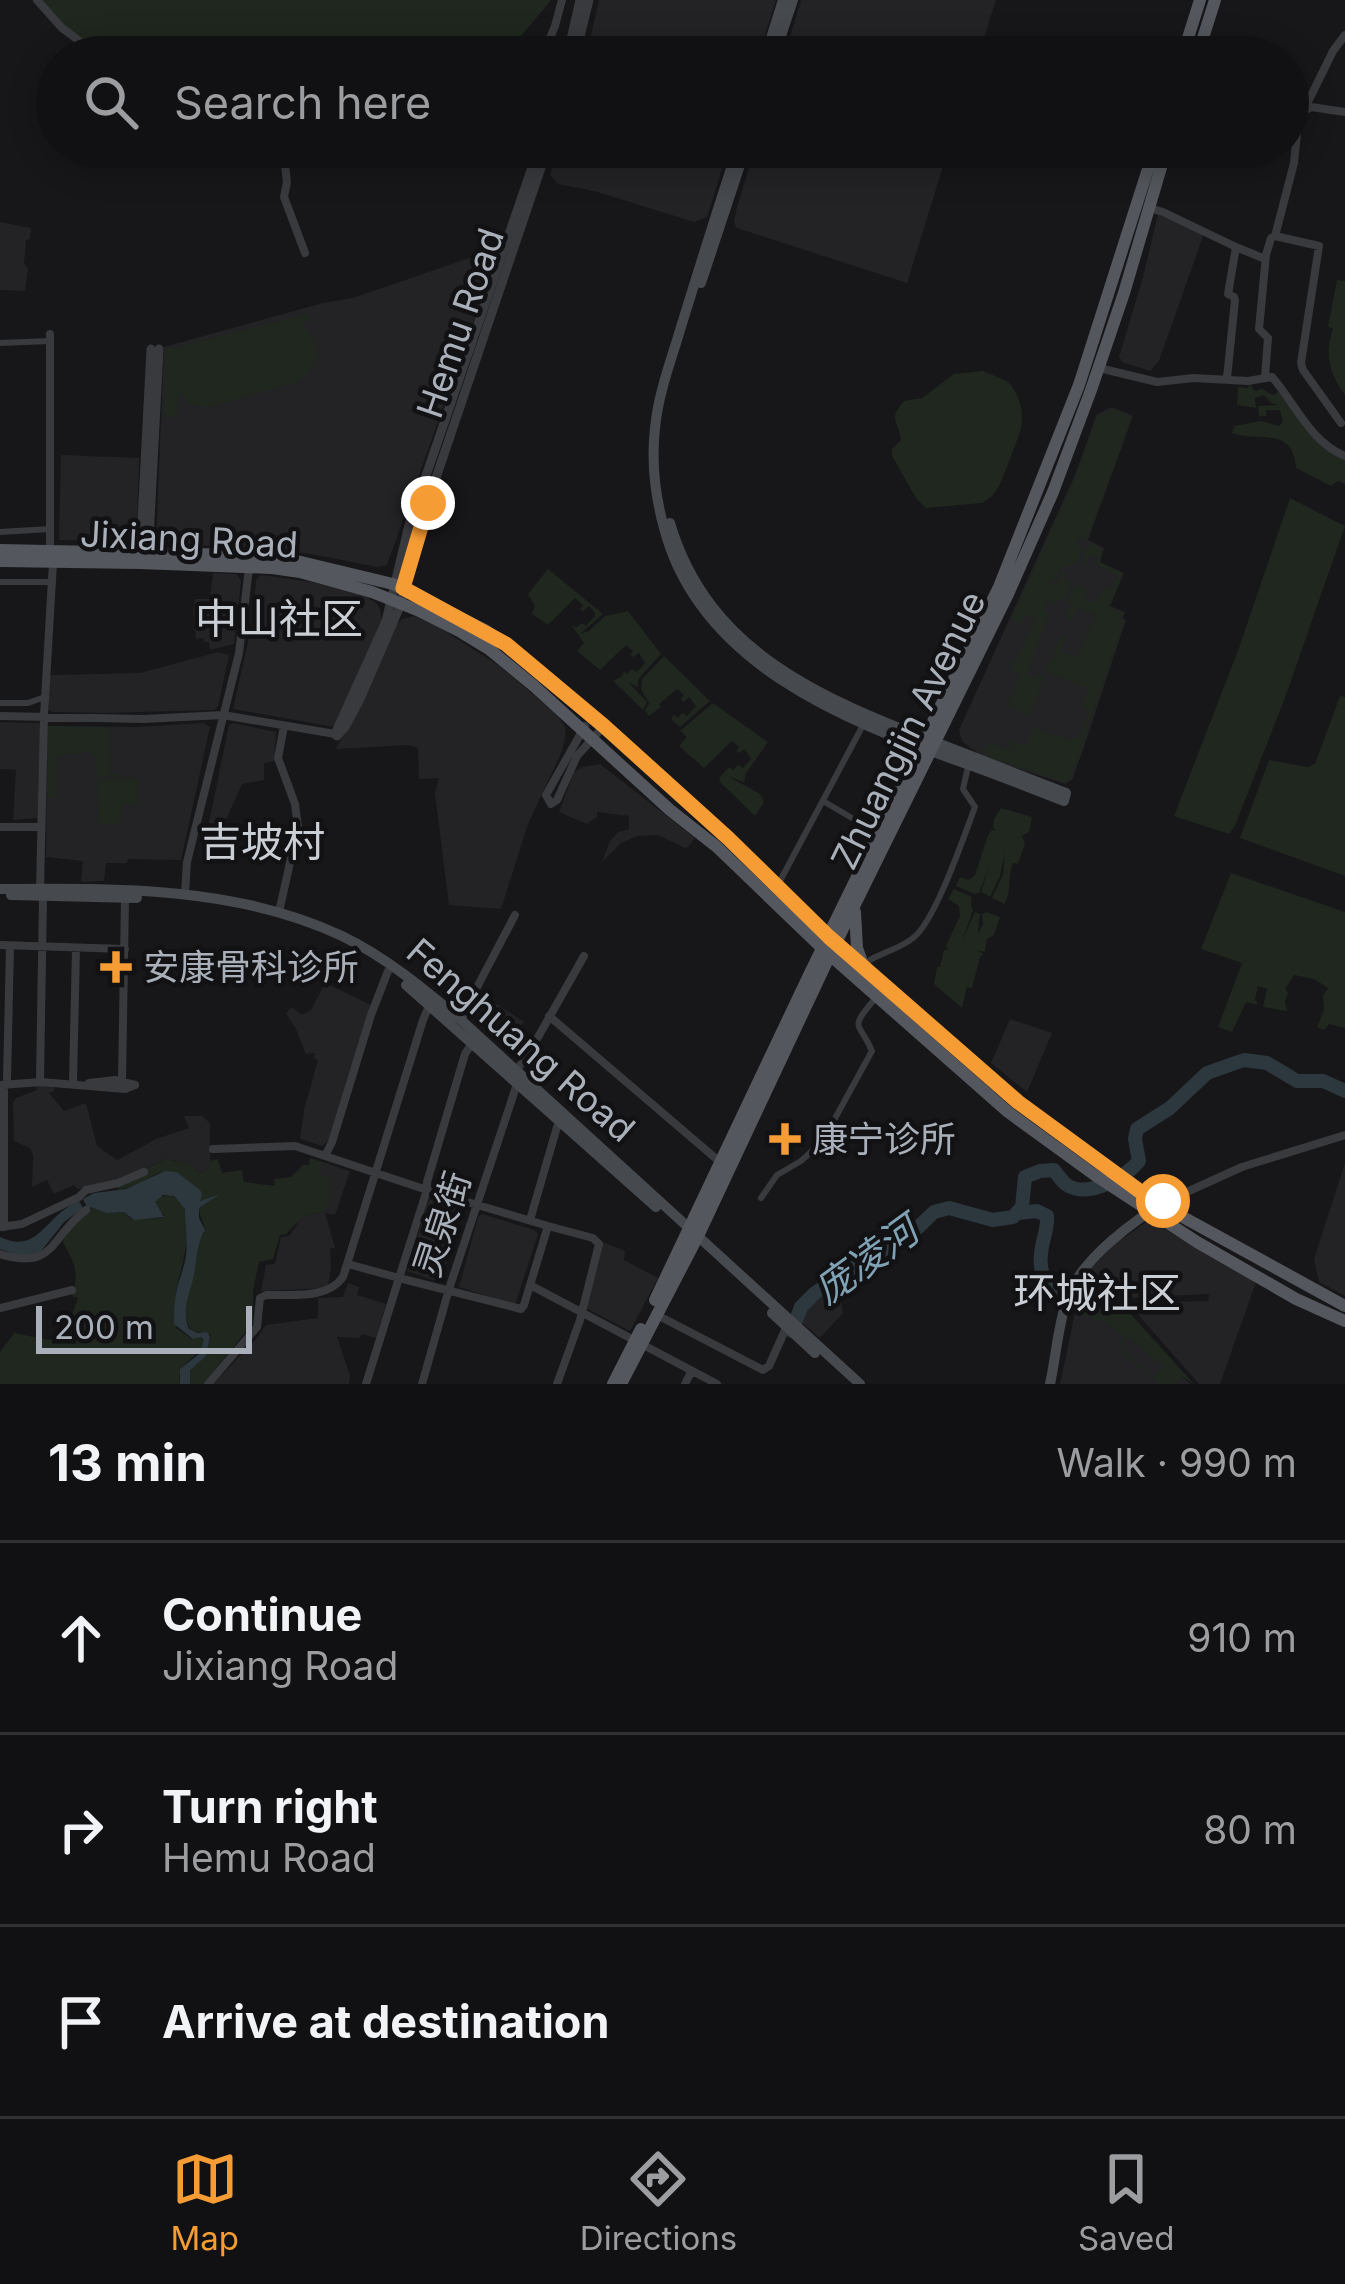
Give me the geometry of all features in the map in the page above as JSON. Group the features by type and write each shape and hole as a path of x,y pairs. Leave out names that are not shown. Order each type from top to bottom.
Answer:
{"main road":[{"path":"772,36 783,0"},
{"path":"782,36 793,0"},
{"path":"1189,36 1200,0"},
{"path":"1204,36 1215,0"},
{"path":"736,168 666,400 659,453 670,525 702,594 755,653 832,699 927,745 1064,801 1066,793 927,745"},
{"name":"Zhuangjin Avenue","path":"617,1384 999,587 1088,360 1148,168"},
{"name":"Zhuangjin Avenue","path":"927,745 1008,594 1053,492 1099,368 1161,168"},
{"name":"Jixiang Road","path":"0,550 229,561 327,578 396,602 489,649 670,811 830,946 864,968 1102,1172 1336,1306 1345,1321"},
{"name":"Jixiang Road","path":"0,561 52,556"},
{"name":"Jixiang Road","path":"252,564 331,568 398,586 506,644 728,838 806,923"},
{"path":"632,776 645,764"},
{"name":"Fenghuang Road","path":"0,892 185,894 226,899 294,915 346,938 411,980 462,1021 561,1122 692,1235"},
{"name":"Fenghuang Road","path":"42,893 220,903 320,932 366,956 517,1077 848,1384"},
{"path":"851,901 864,968 808,990 806,923 851,901"},
{"name":"Zhuangjin Avenue","path":"638,1343 656,1316 808,990"},
{"path":"1048,1384 1066,1297 1093,1256 1158,1205"},
{"name":"Fenghuang Road","path":"792,1328 860,1384"}],"street":[{"path":"37,0 73,36"},
{"path":"552,36 562,0"},
{"path":"576,36 585,0"},
{"path":"1309,99 1345,35"},
{"path":"1309,111 1345,112"},
{"path":"285,168 284,197 305,253"},
{"name":"Hemu Road","path":"335,734 396,602 536,168"},
{"path":"1265,377 1268,338 1259,328 1265,259 1292,168"},
{"path":"1149,208 1265,259"},
{"path":"1275,236 1319,246 1301,363 1341,423"},
{"path":"1227,378 1235,300 1227,287 1236,248"},
{"path":"0,343 50,338 53,582 41,827 40,1080"},
{"path":"144,558 155,349"},
{"path":"1099,368 1156,382 1276,380 1305,423 1328,447 1345,456"},
{"path":"0,532 50,530"},
{"path":"185,894 187,862 239,652 252,564"},
{"path":"0,582 53,582"},
{"path":"0,703 28,703 45,697"},
{"path":"0,716 143,719 223,715 335,734"},
{"path":"587,734 551,804 546,795 587,734 599,722"},
{"path":"279,912 298,826 278,758 284,726"},
{"path":"780,881 862,727"},
{"path":"864,968 918,935 930,914 975,807 963,789 967,771"},
{"path":"823,801 869,828"},
{"path":"0,827 41,827"},
{"path":"122,1081 124,898"},
{"path":"462,1021 515,915"},
{"path":"125,949 5,946 2,1227 22,1224 86,1190 118,1184 143,1172"},
{"path":"73,1083 76,948"},
{"name":"灵泉街","path":"422,1384 517,1077 584,956"},
{"path":"325,1156 388,971"},
{"path":"761,1198 777,1175 822,1142 872,1051 857,1026 874,1000"},
{"path":"208,1384 257,1327 260,1298 328,1291 340,1282 430,1005"},
{"path":"549,1016 720,1162"},
{"path":"366,1384 472,1041"},
{"path":"122,1081 135,1085 125,1089 3,1082 122,1081"},
{"path":"530,1220 561,1122"},
{"path":"1158,1205 1242,1168 1345,1135"},
{"path":"213,1149 295,1146 476,1206 593,1238 599,1244 557,1384"},
{"path":"0,1253 26,1260 42,1256 86,1210"},
{"path":"348,1264 517,1310 524,1305 548,1226"},
{"path":"530,1286 717,1384"},
{"path":"0,1308 72,1290"},
{"path":"656,1316 764,1370 792,1328"},
{"path":"685,1384 691,1372"}],"shaded area":[{"path":"40,0 551,0 521,36 76,36"},
{"path":"599,0 776,0 765,36 591,36"},
{"path":"801,0 996,0 985,36 790,36"},
{"path":"552,168 722,168 707,217 694,222 558,184 550,175"},
{"path":"749,168 943,168 907,283 737,228 736,211"},
{"path":"1158,214 1203,236 1159,361 1150,371 1119,357"},
{"path":"0,222 31,228 26,240 25,291 0,290"},
{"path":"478,255 497,256 387,565 237,546 171,545 160,540 164,347 353,298"},
{"path":"1337,280 1345,281 1345,395 1329,355 1333,329 1328,326"},
{"path":"308,313 310,320 301,324 313,340 316,357 302,379 207,407 193,405 179,393 177,417 164,417 166,348"},
{"path":"983,371 1009,382 1022,414 1001,481 982,503 926,508 892,456 901,440 896,413 904,401 922,398 954,374"},
{"path":"1249,383 1255,391 1273,395 1280,391 1321,445 1345,459 1345,484 1338,481 1331,486 1296,468 1294,455 1282,441 1232,433 1234,426 1261,421 1279,426 1283,421 1280,410 1266,410 1266,416 1259,416 1258,406 1278,405 1264,395 1255,398 1256,408 1237,405 1238,387 1248,388"},
{"path":"1112,407 1133,416 1088,540 1104,548 1100,562 1124,573 1110,606 1125,612 1126,620 1072,780 1065,784 982,757 962,741 959,730 1075,475 1097,414"},
{"path":"1114,409 1132,417 1087,540 1079,537 1076,543 1083,548 1076,563 1061,566 1054,582 1047,584 1055,585 1062,570 1066,571 1063,580 1071,583 1065,600 1055,600 1052,607 1050,599 1044,592 1048,599 1044,610 1049,613 1027,674 1045,676 1030,715 1008,706 1022,671 1017,675 1010,668 1036,619 1027,615 1022,625 1012,617 1076,476 1096,417"},
{"path":"61,455 139,458 133,536 122,541 59,540"},
{"path":"1290,498 1345,526 1286,695 1229,834 1174,816"},
{"path":"1089,543 1103,549 1099,562 1123,573 1109,606 1123,613 1125,621 1083,749 1067,783 982,751 989,743 1023,753 1009,747 1011,741 1026,746 1033,727 1069,740 1079,738 1089,711 1082,708 1089,688 1043,671 1053,658 1060,634 1066,637 1061,651 1078,657 1095,615 1078,607 1071,620 1066,617 1075,584 1086,588 1085,599 1093,602 1104,587 1113,590 1118,579 1097,565 1098,558 1092,555 1081,562"},
{"path":"548,569 603,614 580,634 605,616 628,611 661,654 639,678 637,687 628,682 647,702 643,710 613,681 624,671 637,672 645,663 639,653 633,657 626,645 600,670 577,651 584,643 572,626 586,626 595,616 589,606 583,611 575,598 548,625 532,614 535,606 528,594"},
{"path":"213,573 237,574 241,581 234,644 210,650 209,642 196,639 193,610 195,599 210,599"},
{"path":"261,575 366,596 380,609 382,621 335,727 233,709 253,620 256,580"},
{"path":"414,616 501,667 565,727 562,751 528,824 501,909 449,905 435,793 439,778 419,779 418,748 336,749 395,627"},
{"path":"218,652 229,655 214,710 49,710 52,675 140,673"},
{"path":"664,656 710,701 680,727 671,719 674,715 687,716 696,706 689,697 683,702 684,695 677,689 649,716 645,711 649,703 641,690 642,679"},
{"path":"1340,696 1345,697 1345,876 1240,838 1269,760 1307,767 1315,764"},
{"path":"713,703 768,742 744,782 728,776 760,794 764,802 755,816 719,778 729,767 743,768 751,759 745,749 739,753 732,741 704,768 679,746 687,737 680,731"},
{"path":"0,722 39,723 38,818 13,820 16,770 0,769"},
{"path":"203,723 210,727 181,860 106,863 104,881 81,882 83,861 46,857 47,726"},
{"path":"229,725 276,732 274,761 264,763 264,780 242,784 222,829 214,825 203,852"},
{"path":"47,726 109,727 110,774 139,777 97,776 96,756 89,752 57,756 56,798 48,799"},
{"path":"600,764 695,838 689,846 658,835 637,836 621,843 602,862 610,841 629,829 629,816 597,812 587,824 559,812 574,772"},
{"path":"97,779 139,779 138,805 123,804 119,825 99,824"},
{"path":"1001,808 1032,817 1029,832 1022,836 1025,843 1018,864 1013,863 1005,904 992,898 1003,874 1005,852 990,897 981,892 990,864 979,893 956,886 960,877 969,880 975,875 988,835 996,831 994,819"},
{"path":"1231,873 1345,912 1345,1028 1317,1027 1328,988 1294,975 1285,989 1287,1011 1263,1007 1267,989 1258,986 1258,1005 1246,1002 1232,1032 1218,1027 1242,963 1201,949"},
{"path":"954,889 972,897 973,910 962,941 975,912 980,914 978,934 982,914 1000,917 985,952 976,950 984,954 962,1008 934,984 960,916 959,906 948,899"},
{"path":"325,983 371,1005 330,1139 322,1146 300,1139 318,1060 315,1053 306,1054 286,1014 291,1007 302,1015 311,1010"},
{"path":"481,994 524,1022 507,1047 471,1012"},
{"path":"1010,1019 1052,1033 1027,1092 991,1063"},
{"path":"35,1085 54,1086 49,1093 64,1111 86,1103 97,1146 117,1160 189,1128 184,1116 202,1116 210,1123 210,1168 203,1173 166,1159 111,1183 78,1189 74,1185 54,1194 47,1180 32,1187 33,1155 30,1148 14,1141 13,1103 37,1090"},
{"path":"310,1158 323,1162 320,1175 332,1179 324,1212 303,1216 280,1235 273,1259 259,1262 253,1323 203,1384 190,1384 190,1371 206,1356 211,1335 191,1330 186,1316 196,1251 204,1232 199,1208 219,1194 200,1201 200,1190 166,1172 133,1186 118,1190 118,1186 166,1159 193,1165 203,1173 209,1161 218,1159 222,1173 242,1170 244,1182 275,1186 274,1179 291,1177 309,1165"},
{"path":"323,1162 350,1171 335,1215 325,1213 335,1248 330,1248 328,1288 261,1291 266,1265 275,1264 281,1237 289,1236 303,1216 324,1212 328,1191 319,1175"},
{"path":"1345,1163 1345,1296 1319,1282 1314,1259"},
{"path":"165,1171 177,1172 200,1190 200,1201 220,1194 199,1208 205,1230 186,1314 189,1329 207,1332 210,1337 206,1356 190,1370 190,1384 180,1384 180,1369 199,1354 204,1340 193,1339 174,1324 186,1256 185,1209 174,1196 163,1195 155,1202 164,1217 134,1220 124,1212 88,1209 83,1199 126,1189"},
{"path":"171,1195 185,1209 188,1226 176,1292 176,1328 192,1339 204,1340 181,1370 180,1384 0,1384 0,1352 14,1333 49,1340 65,1336 78,1298 72,1296 75,1268 63,1242 72,1227 91,1207 106,1213 124,1212 131,1219 162,1218 155,1202"},
{"path":"432,1199 463,1210 441,1278 436,1281 407,1271"},
{"path":"79,1201 83,1208 64,1222 38,1255 19,1256 0,1249 0,1237 24,1241 33,1237"},
{"path":"482,1214 538,1234 515,1305 459,1287"},
{"path":"1149,1220 1256,1282 1220,1384 1199,1384 1128,1303 1208,1301 1209,1294 1088,1300 1074,1293 1079,1281 1115,1244"},
{"path":"603,1242 625,1251 624,1260 658,1278 630,1331 587,1309"},
{"path":"348,1283 359,1287 357,1295 386,1304 376,1338 362,1334 360,1338 337,1337 349,1384 213,1384 266,1325 318,1318 318,1298 343,1297"},
{"path":"834,1286 843,1313 820,1338 801,1322 801,1313"},
{"path":"1109,1307 1191,1384 1060,1384 1075,1313"},
{"path":"1081,1309 1127,1310 1194,1384 1181,1376 1173,1384 1159,1384 1153,1376 1163,1366 1129,1338 1121,1348 1148,1374 1118,1349 1124,1336 1103,1321 1080,1314"}],"waterway":[{"name":"庞凌河","path":"792,1331 801,1307 815,1293 906,1239 934,1212 949,1208 993,1220 1013,1217 1022,1207 1025,1177 1040,1171 1054,1170 1076,1189 1096,1188 1116,1179 1139,1161 1137,1129 1170,1108 1207,1073 1244,1060 1267,1063 1297,1081 1323,1081 1345,1091"},
{"path":"1018,1213 1037,1211 1047,1216 1043,1275 1052,1288 1077,1301"}],"place":[{"name":"安康骨科诊所","path":"116,967"},
{"name":"康宁诊所","path":"785,1139"}],"district":[{"name":"中山社区","path":"279,619"},
{"name":"吉坡村","path":"262,842"},
{"name":"环城社区","path":"1097,1293"}],"route":[{"path":"428,503 403,588 506,644 588,711 829,937 1018,1102 1130,1186 1156,1203 1163,1201"}]}
